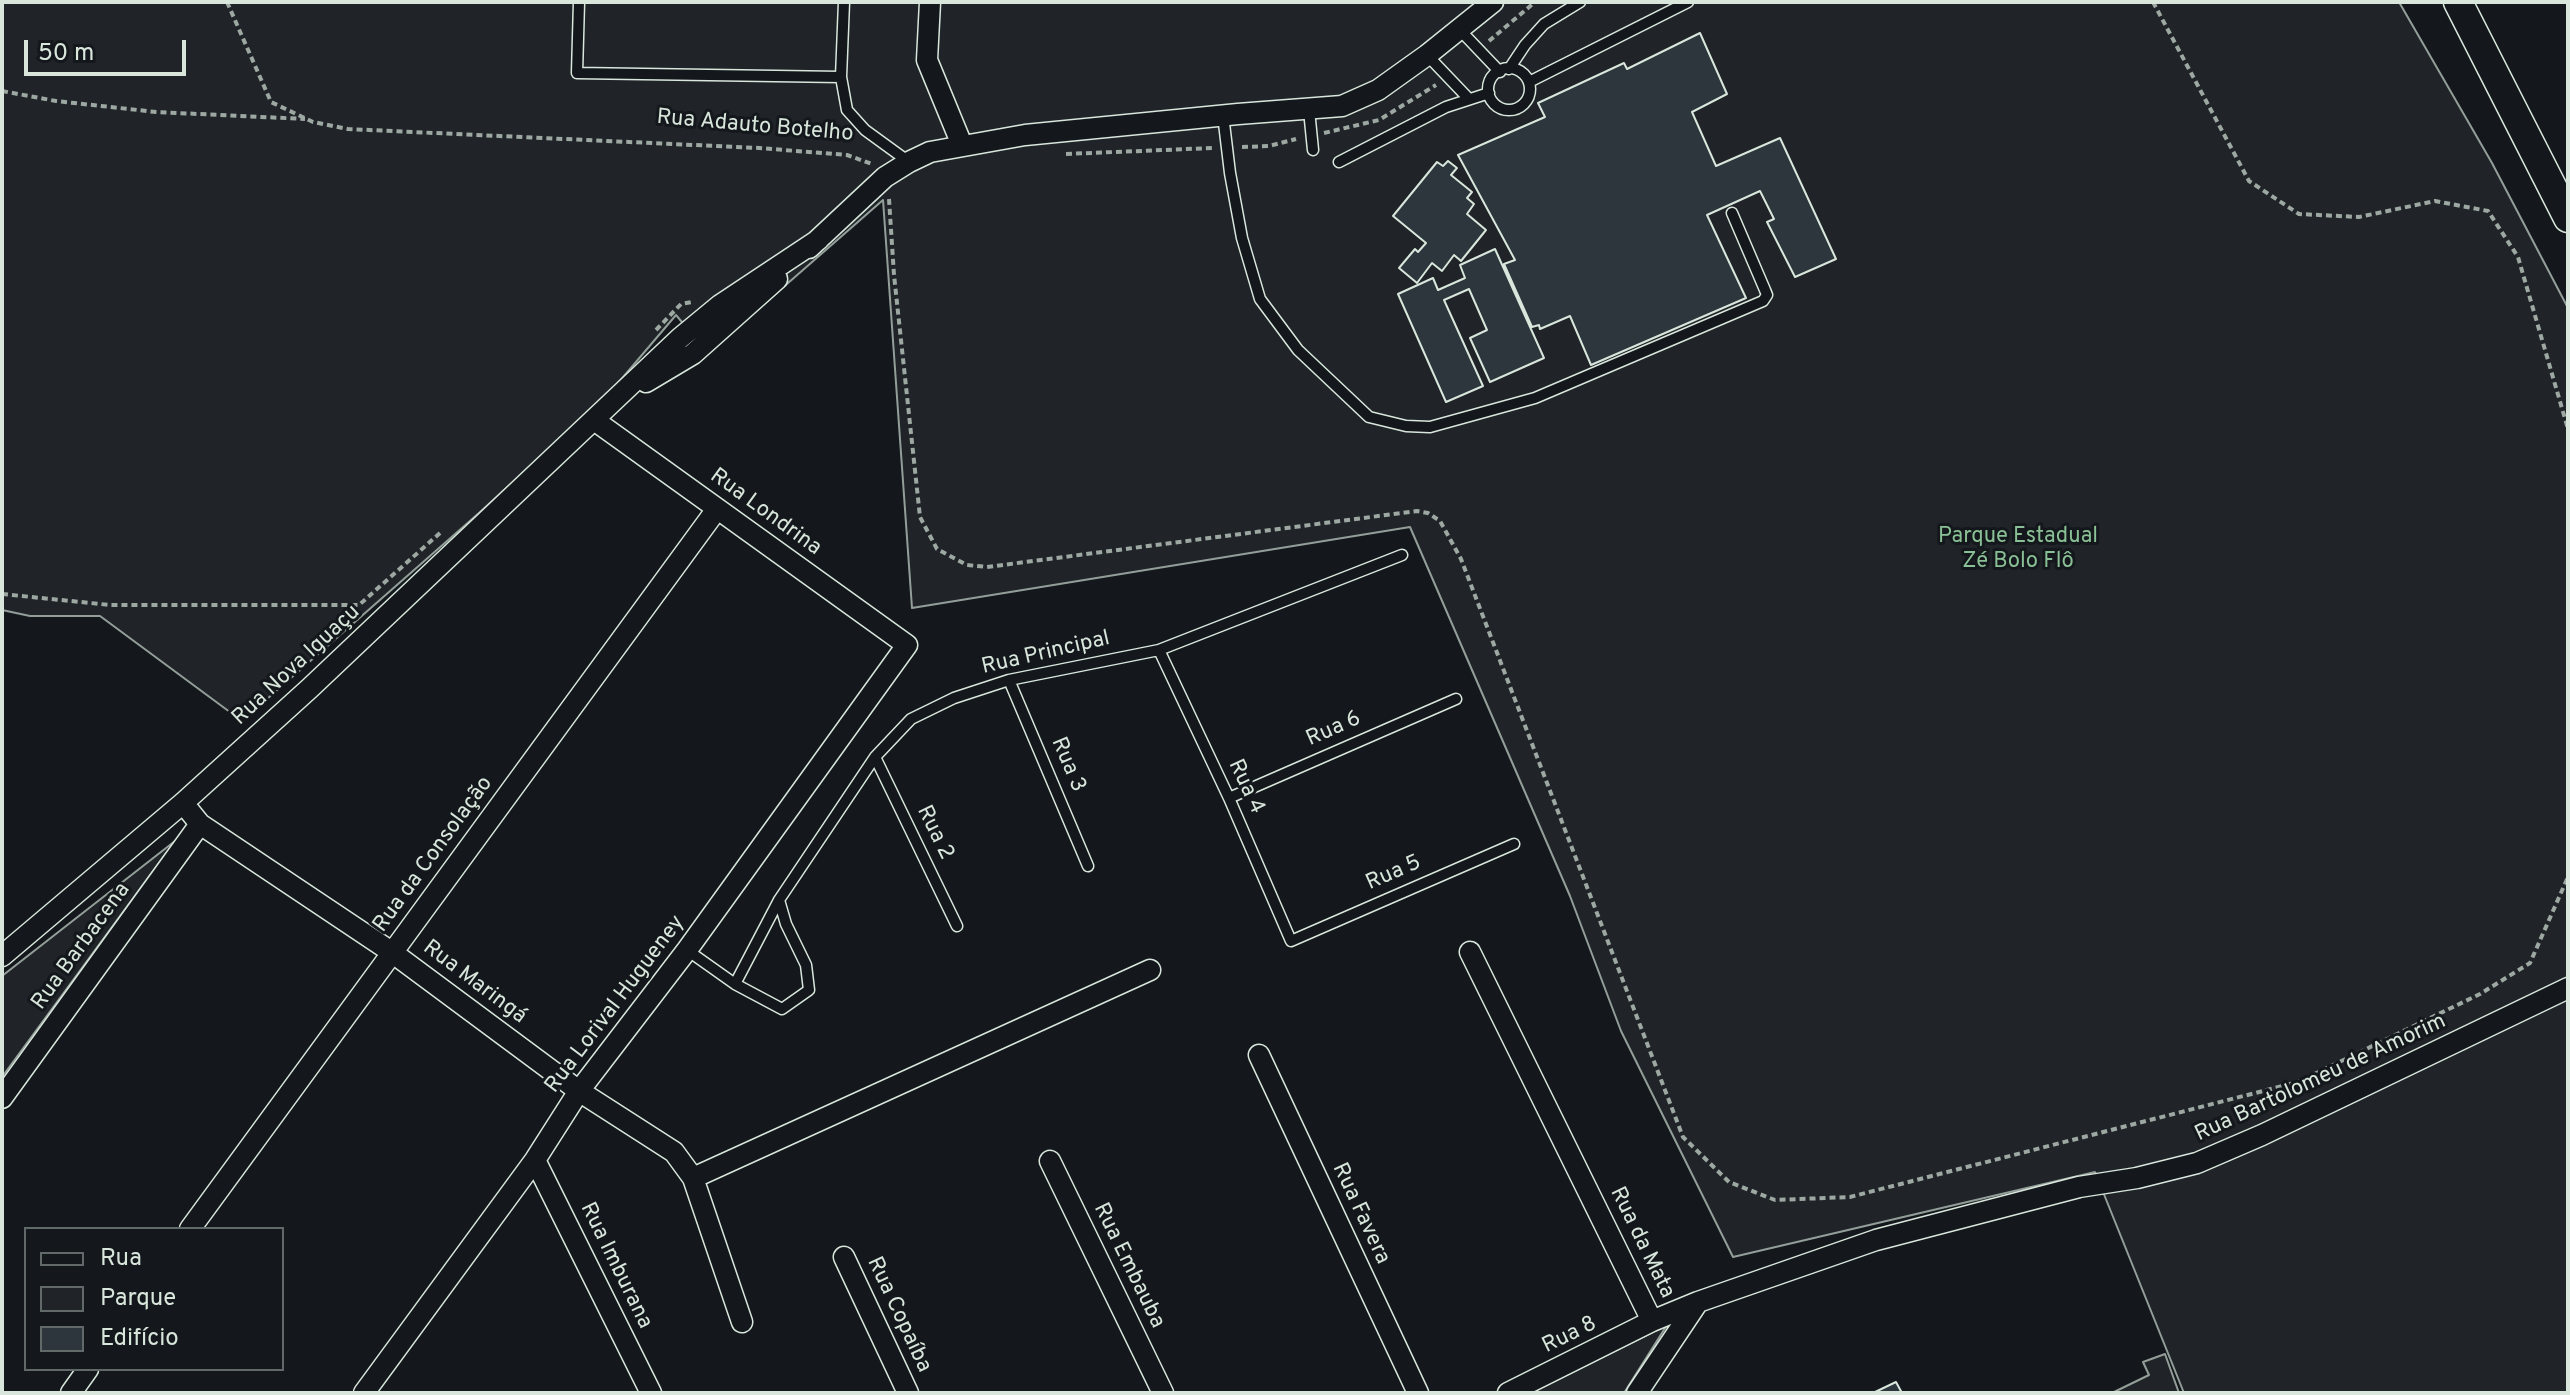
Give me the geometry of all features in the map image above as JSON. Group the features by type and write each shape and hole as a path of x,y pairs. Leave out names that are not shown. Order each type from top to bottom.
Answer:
{"street":[{"path":"930,2 927,60 962,145"},
{"path":"885,177 930,152 1025,135 1342,106 1366,95 1427,55 1493,2"},
{"path":"2458,2 2564,199"},
{"name":"Rua Nova Iguaçu","path":"2,956 183,803 310,688 614,400 693,354 728,325 885,177"},
{"name":"Rua Londrina","path":"594,420 907,645"},
{"name":"Rua da Consolação","path":"191,1227 717,509"},
{"name":"Rua Lorival Hugueney","path":"364,1393 535,1160 579,1091 687,950 907,645"},
{"name":"Rua Maringá","path":"183,803 200,824 393,953 579,1091 674,1152 693,1178"},
{"name":"Rua Barbacena","path":"2,1098 200,824"},
{"name":"Rua da Mata","path":"1470,952 1652,1321 1876,1240 1945,1221"},
{"path":"742,1322 693,1178 1150,970"},
{"name":"Rua Bartolomeu de Amorim","path":"1945,1221 2079,1187 2137,1178 2197,1163 2262,1135 2568,988"},
{"name":"Rua Favera","path":"1259,1055 1418,1393"},
{"name":"Rua Imburana","path":"535,1160 651,1393"},
{"name":"Rua Embauba","path":"1050,1161 1163,1393"},
{"name":"Rua Copaíba","path":"844,1257 908,1393"},
{"path":"1637,1393 1698,1302"},
{"name":"Rua 8","path":"1508,1393 1652,1321"},
{"path":"71,1393 87,1371"}],"lane":[{"path":"579,2 577,73 841,77"},
{"path":"844,2 841,77 847,110 865,130 909,162"},
{"path":"1459,29 1504,70 1515,69 1524,74 1530,92 1519,108 1507,110 1496,106 1489,93 1489,85 1495,75 1504,70 1544,24 1580,2"},
{"path":"1529,82 1688,2"},
{"path":"1427,55 1469,99"},
{"path":"1339,162 1446,107 1489,93"},
{"path":"1309,110 1313,150"},
{"path":"1223,115 1242,238 1260,299 1298,350 1369,417 1406,426 1430,427 1535,398 1763,301 1767,295 1732,213"},
{"name":"Rua Principal","path":"735,984 779,900 875,757 911,719 954,698 1009,680 1159,650 1402,555"},
{"name":"Rua 4","path":"1159,650 1229,798 1291,941"},
{"name":"Rua 3","path":"1009,680 1088,866"},
{"name":"Rua 6","path":"1229,798 1456,699"},
{"name":"Rua 2","path":"875,757 957,926"},
{"name":"Rua 5","path":"1291,941 1514,844"},
{"path":"687,950 735,984 782,1009 809,990 806,965 786,924 779,900"}],"path":[{"name":"Rua Adauto Botelho","path":"227,2 271,102 308,119 348,129 759,148 847,155 872,163 885,177"},
{"path":"2153,2 2249,181 2299,214 2359,217 2435,201 2488,211 2518,257 2568,429"},
{"path":"2,91 56,101 156,112 308,119"},
{"path":"885,177 920,517 937,549 967,565 987,567 1417,511 1428,513 1440,521 1461,559 1683,1137 1729,1182 1775,1200 1850,1197 2298,1082 2480,994 2530,963 2568,877"},
{"path":"649,337 681,304 695,301"},
{"path":"2,594 110,605 359,605 451,524"}],"green space":[{"name":"Parque Estadual Zé Bolo Flô","path":"2,2 2399,2 2492,163 2568,308 2568,1393 2184,1393 2095,1172 1733,1257 1621,1031 1570,896 1410,527 912,608 883,200 708,353 676,315 607,396 242,721 100,616 30,616 2,610"},
{"path":"175,841 2,1077 2,976"},
{"path":"1667,1325 1624,1393 1530,1393"},
{"path":"2165,1354 2179,1393 2112,1393 2149,1375 2143,1362"}],"building":[{"path":"1700,33 1727,94 1692,112 1716,166 1780,138 1836,259 1795,277 1767,222 1774,219 1760,191 1707,215 1746,298 1591,365 1570,316 1540,329 1539,325 1532,327 1504,264 1515,260 1458,155 1545,117 1538,103 1624,63 1627,69"},
{"path":"1448,161 1457,168 1451,175 1472,192 1467,198 1474,204 1467,214 1486,230 1461,261 1454,255 1442,271 1432,263 1417,283 1399,268 1415,249 1418,252 1426,243 1393,216 1437,162 1443,166"},
{"path":"1495,249 1544,358 1490,382 1470,338 1487,330 1469,289 1444,300 1483,386 1446,402 1398,294 1433,278 1438,290 1465,278 1460,265"},
{"path":"1896,1382 1902,1393 1873,1393"}]}
